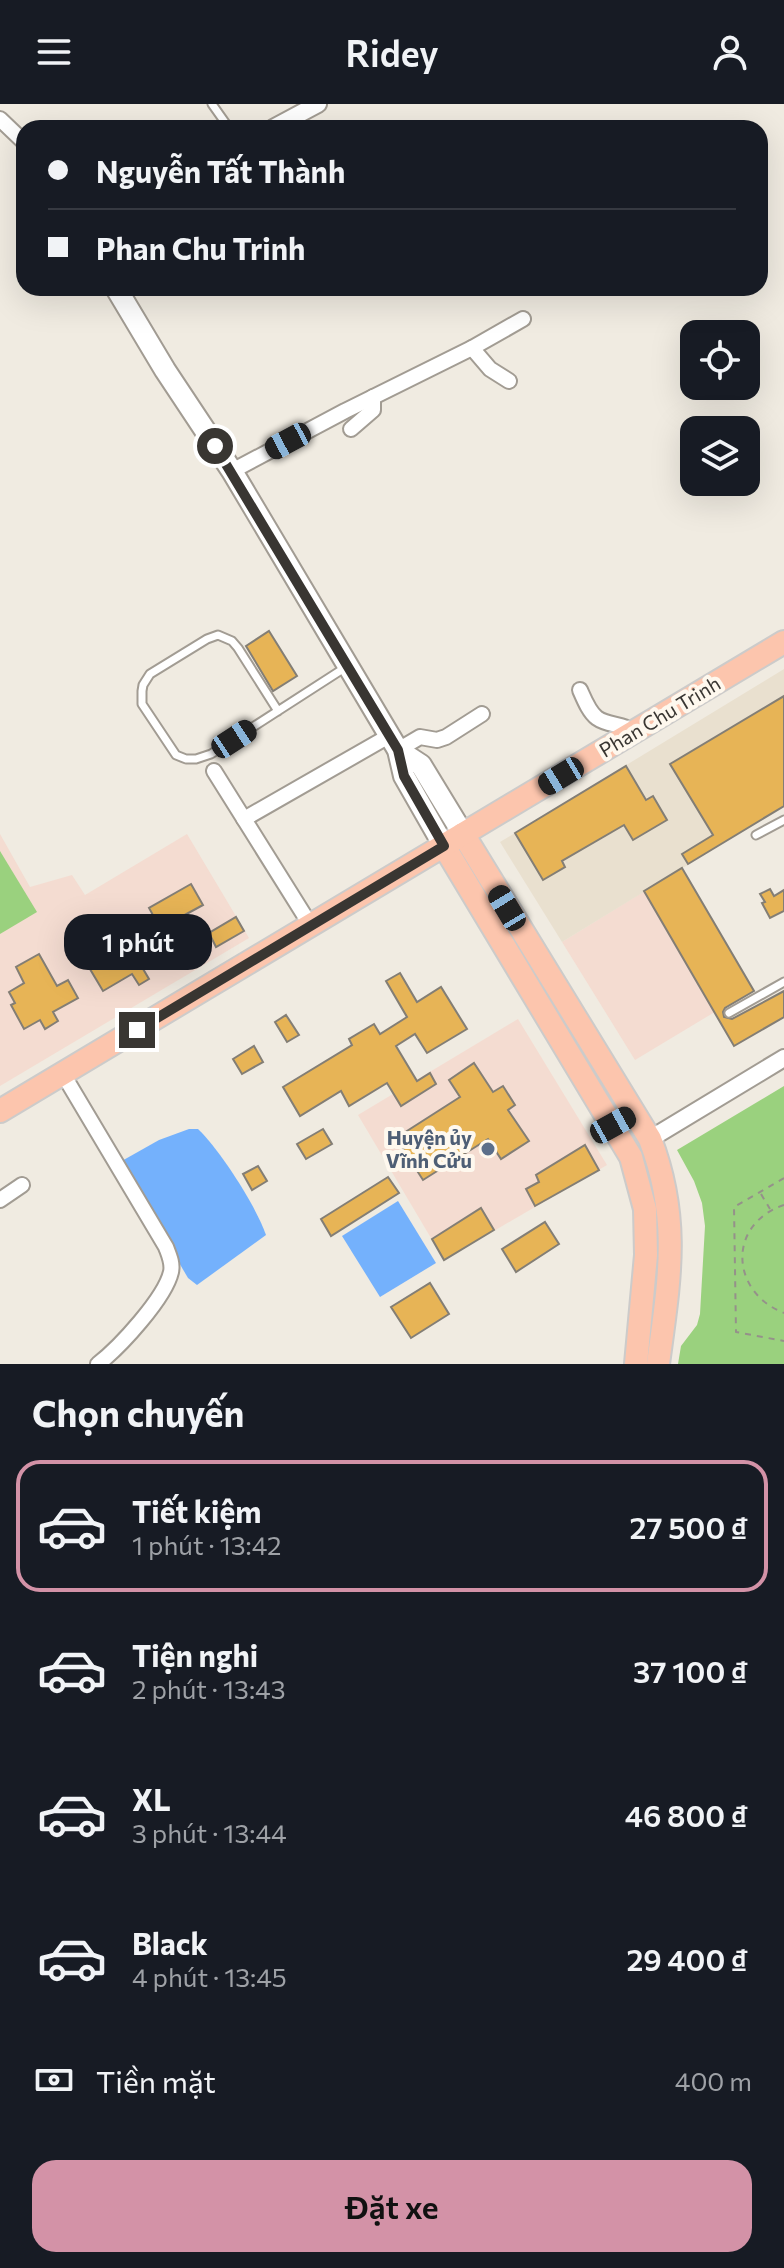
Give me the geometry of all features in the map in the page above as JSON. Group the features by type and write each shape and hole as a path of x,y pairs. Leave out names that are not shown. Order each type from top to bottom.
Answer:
{"main road":[{"path":"121,296 232,471 394,743 421,765 453,840 631,1157 645,1209 646,1276 636,1364"},
{"name":"Phan Chu Trinh","path":"0,1111 784,642"},
{"path":"453,840 650,1139 665,1183 670,1227 670,1258 658,1364"},
{"path":"613,1125 633,1113"}],"street":[{"path":"288,120 318,104"},
{"path":"0,119 16,134"},
{"path":"232,471 523,319"},
{"path":"472,348 490,369 509,381"},
{"path":"351,429 373,410 373,397"},
{"path":"580,690 596,718 628,726 635,732"},
{"path":"244,819 394,743 420,737 437,740 482,714"},
{"path":"214,771 311,926"},
{"path":"650,1139 784,1058"},
{"path":"63,1074 171,1259 172,1271 157,1299 127,1339 98,1364"},
{"path":"0,1181 4,1197 22,1185"}],"lane":[{"path":"278,711 238,648 232,641 218,635 150,674 143,685 142,704 173,752 186,759 196,759 211,754 278,711 348,666"},
{"path":"756,835 784,820"},
{"path":"729,1013 784,982"}],"path":[{"path":"784,1178 734,1207 736,1332 784,1341"},
{"path":"759,1192 771,1210"},
{"path":"784,1205 758,1220 748,1233 742,1256 746,1281 755,1295 768,1306 784,1313"},
{"path":"734,1257 742,1256"}],"shaded area":[{"path":"784,669 784,806 562,942 500,842"},
{"path":"0,834 30,887 72,875 85,895 187,834 249,938 0,1086"},
{"path":"682,868 753,989 635,1060 562,942"},
{"name":"Huyện ủy Vĩnh Cửu","path":"518,1019 607,1165 444,1260 358,1115"}],"green space":[{"path":"0,851 37,912 0,934"},
{"path":"784,1086 784,1364 678,1364 681,1346 697,1325 700,1314 705,1226 702,1203 694,1181 677,1150"}],"water":[{"path":"189,1129 198,1129 227,1164 266,1235 197,1285 188,1278 120,1162 159,1140"},
{"path":"398,1201 436,1263 380,1297 342,1236"}],"building":[{"path":"269,631 297,676 273,691 246,646"},
{"path":"784,696 784,806 688,864 682,854 713,835 670,764"},
{"path":"626,766 646,800 653,796 667,820 633,840 624,825 562,861 565,867 543,880 515,833"},
{"path":"682,868 754,991 725,1008 724,1017 732,1019 784,991 784,1017 734,1046 644,891"},
{"path":"191,884 203,905 181,917 193,937 173,949 167,939 136,957 149,979 139,985 132,974 103,991 87,964 158,924 149,908"},
{"path":"770,889 774,896 784,890 784,911 770,918 760,894"},
{"path":"236,917 244,931 216,947 209,933"},
{"path":"39,954 57,986 68,980 78,998 53,1012 58,1021 45,1029 40,1020 24,1029 11,1005 15,1003 9,992 24,983 16,967"},
{"path":"400,973 417,1002 441,987 467,1029 427,1053 415,1034 396,1046 417,1081 430,1073 436,1084 401,1106 387,1083 349,1106 341,1091 300,1116 283,1087 352,1045 349,1039 374,1024 380,1034 407,1017 386,981"},
{"path":"286,1015 299,1035 287,1042 275,1022"},
{"path":"254,1046 263,1062 242,1074 233,1059"},
{"path":"474,1063 493,1092 503,1086 515,1105 508,1110 529,1141 501,1159 488,1139 423,1180 396,1138 460,1097 449,1080"},
{"path":"323,1129 332,1144 306,1159 297,1144"},
{"path":"585,1145 599,1170 535,1206 526,1189 539,1182 536,1175"},
{"path":"258,1166 267,1181 252,1190 243,1174"},
{"path":"388,1177 399,1193 331,1236 321,1219"},
{"path":"481,1208 494,1230 444,1260 432,1239"},
{"path":"545,1222 559,1244 516,1272 502,1249"},
{"path":"430,1283 449,1314 411,1338 391,1307"}],"place":[{"name":"Huyện ủy Vĩnh Cửu","path":"488,1149"}],"route":[{"path":"137,1030 444,846 404,776 398,750 215,446"}]}
